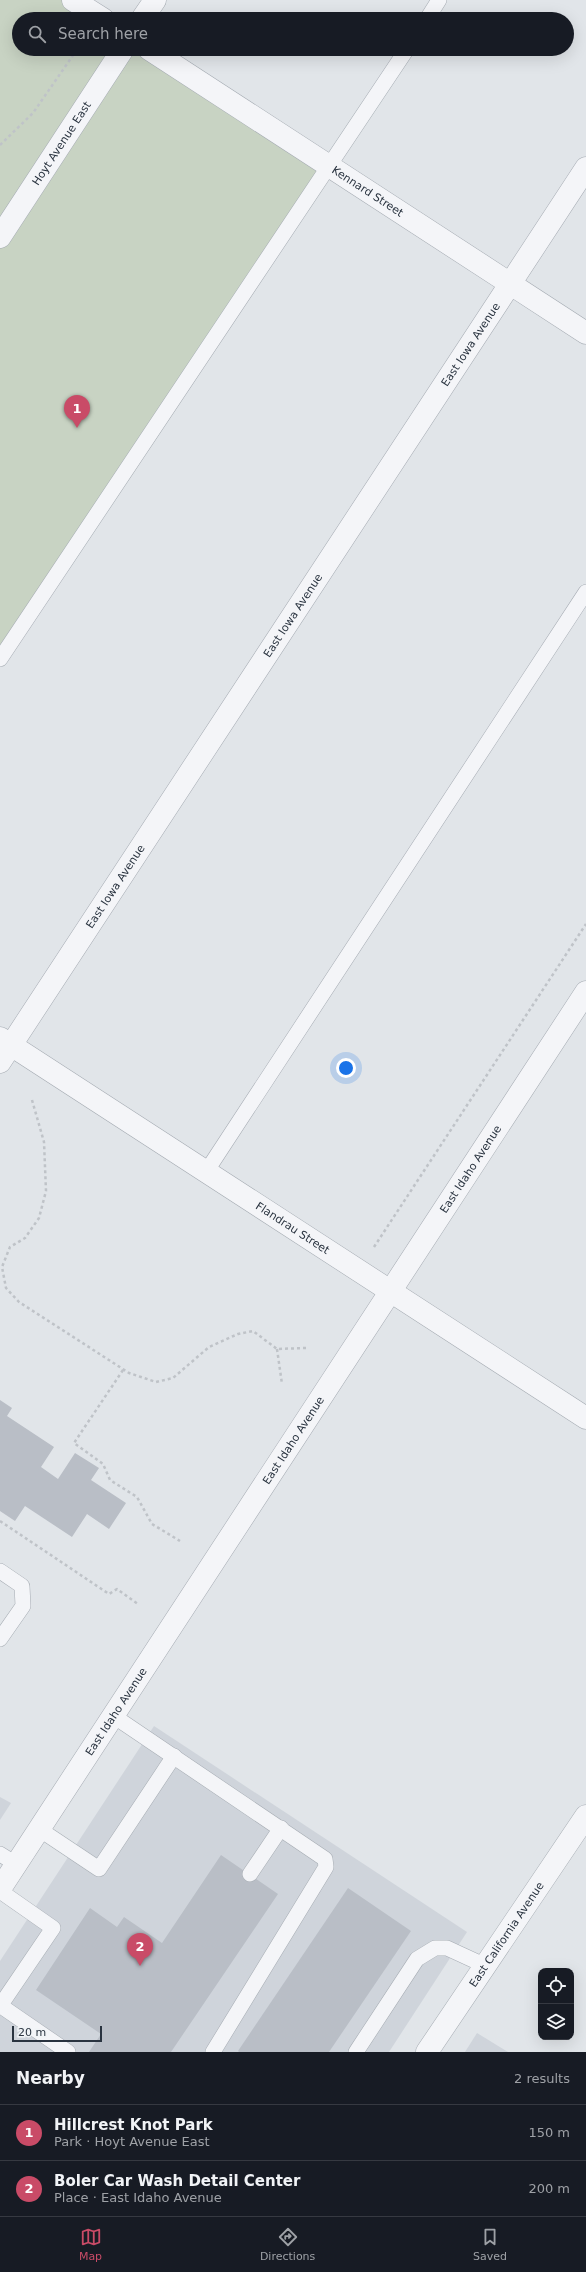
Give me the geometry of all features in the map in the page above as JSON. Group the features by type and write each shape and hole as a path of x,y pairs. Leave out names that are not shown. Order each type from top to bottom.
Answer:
{"street":[{"path":"73,0 92,12"},
{"path":"147,12 155,0"},
{"name":"Hoyt Avenue East","path":"0,237 118,56"},
{"name":"Kennard Street","path":"160,56 586,333"},
{"name":"East Iowa Avenue","path":"4,1048 586,168"},
{"name":"East Idaho Avenue","path":"0,1890 8,1859 39,1829 586,992"},
{"name":"Flandrau Street","path":"4,1048 206,1172 586,1418"},
{"name":"East California Avenue","path":"428,2052 586,1816"}],"lane":[{"path":"431,12 439,0"},
{"path":"0,659 402,56"},
{"path":"206,1172 586,592"},
{"path":"0,1571 22,1586 23,1606 0,1639"},
{"path":"112,1716 281,1828 324,1859 326,1867 213,2052"},
{"path":"39,1829 99,1869 174,1756"},
{"path":"250,1874 281,1828"},
{"path":"0,1890 52,1928 0,2006 68,2052"},
{"path":"356,2052 417,1959 435,1948 447,1948 486,1966"}],"path":[{"path":"0,145 33,113 73,56"},
{"path":"374,1247 586,924"},
{"path":"32,1100 44,1142 46,1191 38,1218 25,1238 10,1247 2,1267 6,1288 19,1302 124,1370 156,1382 173,1378 209,1347 238,1334 253,1332 277,1349 306,1348"},
{"path":"277,1349 282,1384"},
{"path":"124,1370 74,1443 103,1464 110,1480 137,1497 152,1524 180,1541"},
{"path":"0,1522 109,1594 118,1590 138,1604"}],"shaded area":[{"path":"154,1726 467,1932 389,2052 0,2052 0,1961"},
{"path":"0,1797 11,1803 0,1820"},
{"path":"477,2033 508,2052 465,2052"}],"green space":[{"path":"0,0 73,0 92,12 12,12 12,56 160,56 329,166 0,659"}],"building":[{"path":"0,1400 12,1408 7,1416 54,1447 41,1467 58,1479 75,1453 99,1468 91,1480 126,1503 109,1529 87,1514 72,1537 25,1506 15,1521 0,1511"},
{"path":"221,1855 278,1894 171,2052 89,2052 101,2034 36,1990 90,1908 117,1927 124,1917 162,1943"},
{"path":"348,1888 411,1931 329,2052 239,2052 238,2051"}],"place":[{"name":"Hillcrest Knot Park","path":"77,428"},
{"name":"Boler Car Wash Detail Center","path":"140,1966"}]}
